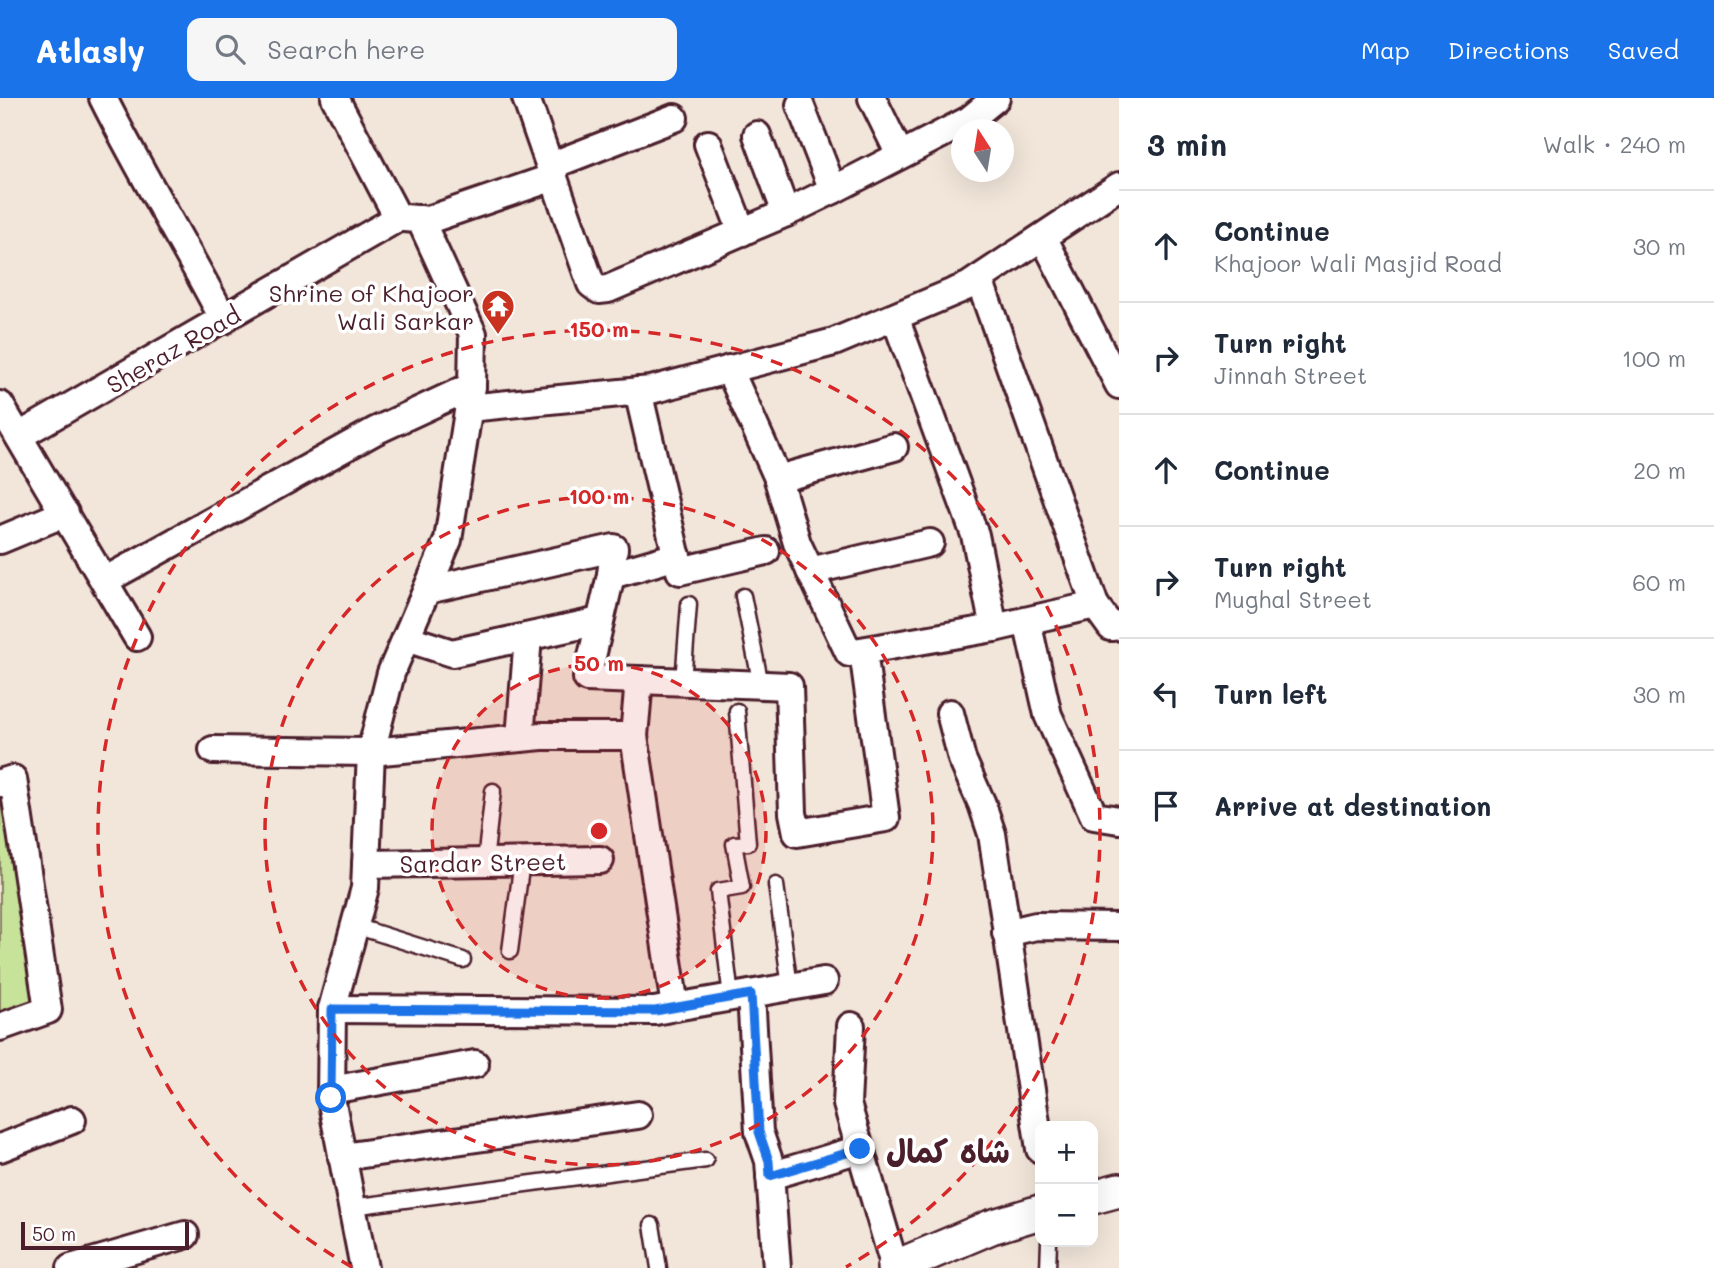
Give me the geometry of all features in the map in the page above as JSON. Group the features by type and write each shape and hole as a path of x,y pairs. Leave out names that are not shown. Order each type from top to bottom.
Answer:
{"street":[{"path":"103,98 131,154 224,320"},
{"path":"335,98 409,219 473,334 470,397 448,540 391,673 371,752 365,888 332,1009 331,1090 364,1268"},
{"path":"526,98 591,284 599,290 608,289 786,213 969,120 996,98"},
{"path":"872,98 900,155"},
{"path":"800,105 833,190"},
{"name":"Sheraz Road","path":"19,436 409,219 428,220 552,172 674,118"},
{"path":"757,135 786,213"},
{"path":"708,144 742,232"},
{"path":"104,581 375,431 470,397 650,390 834,342 968,286 1119,186"},
{"path":"1042,237 1119,386"},
{"path":"979,279 1095,606 1107,624 1111,627 1119,626"},
{"path":"895,317 975,535 994,628"},
{"path":"729,369 778,479 797,543 849,653 994,628 1095,606"},
{"path":"638,391 680,571 766,551"},
{"path":"0,405 137,637"},
{"path":"778,479 894,447"},
{"path":"0,540 65,513"},
{"path":"810,571 930,543"},
{"path":"427,590 614,548 611,575 587,678 789,686 793,813 797,833 886,818 863,651"},
{"path":"611,575 677,556"},
{"path":"406,638 452,653 600,621"},
{"path":"1027,621 1048,715 1094,816 1119,820"},
{"path":"520,738 528,637"},
{"path":"639,680 635,736 676,1006"},
{"path":"950,713 962,759 992,834 1036,1121"},
{"path":"213,750 371,752 520,738 635,736"},
{"path":"0,783 13,779 48,1010 0,1027"},
{"name":"Sardar Street","path":"366,863 600,860"},
{"path":"1006,933 1036,926 1119,927"},
{"path":"332,1009 655,1011 824,981"},
{"path":"741,995 759,1132 769,1161 778,1268"},
{"path":"851,1026 847,1104 895,1268 991,1227 1035,1214"},
{"path":"331,1090 475,1064"},
{"path":"342,1157 638,1115"},
{"path":"0,1148 72,1119"},
{"path":"770,1176 860,1149"},
{"path":"1098,1196 1119,1190"},
{"path":"71,1268 185,1235"}],"lane":[{"path":"743,596 761,685"},
{"path":"683,682 689,604"},
{"path":"737,711 748,843 734,844 742,887 718,891 741,995"},
{"path":"485,862 493,791"},
{"path":"510,951 522,861"},
{"path":"776,885 790,987"},
{"path":"355,926 463,960"},
{"path":"352,1207 706,1160"},
{"path":"652,1225 659,1268"},
{"path":"1048,1268 1049,1247"}],"green space":[{"path":"0,783 48,1010 0,1027"}],"place":[{"name":"Shrine of Khajoor Wali Sarkar","path":"498,336"}],"district":[{"name":"شاہ کمال","path":"948,1150"}],"route":[{"path":"331,1098 332,1009 655,1011 751,994 759,1132 769,1161 770,1176 860,1149"}]}
